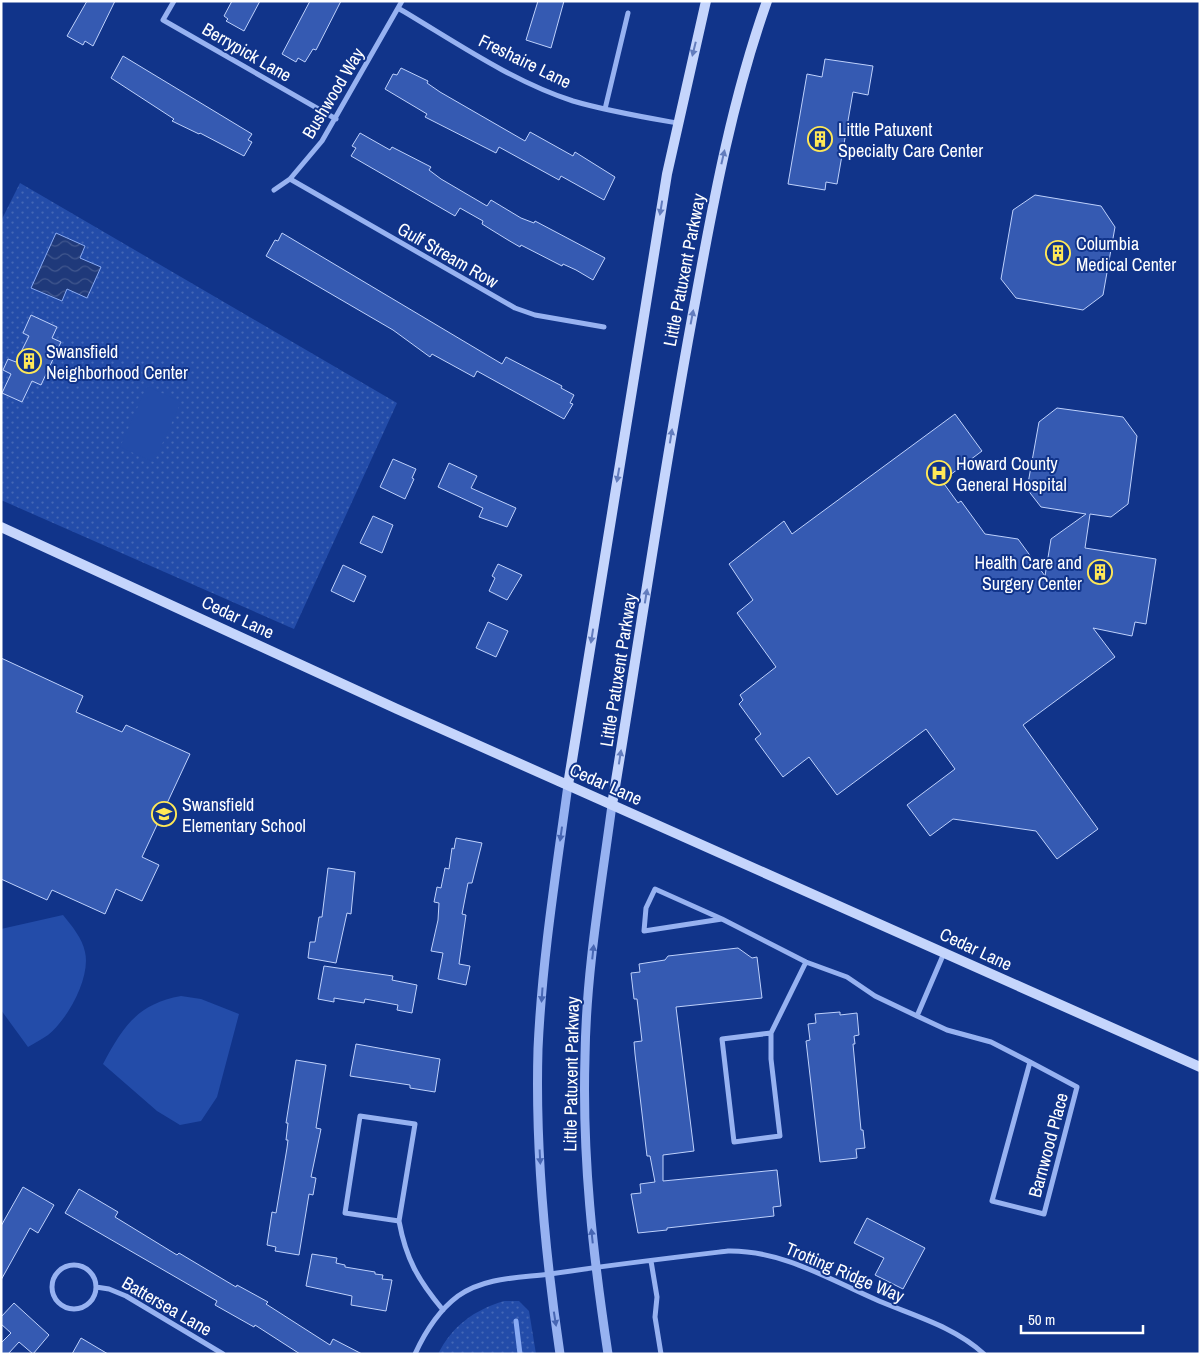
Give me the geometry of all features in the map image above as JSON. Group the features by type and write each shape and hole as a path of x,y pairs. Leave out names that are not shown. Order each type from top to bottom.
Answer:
{"main road":[{"name":"Little Patuxent Parkway","path":"568,786 666,174 706,1"},
{"name":"Little Patuxent Parkway","path":"612,805 683,365 717,186 744,76 767,1"},
{"name":"Cedar Lane","path":"1,527 568,786 1200,1067"}],"street":[{"name":"Berrypick Lane","path":"174,1 162,20 336,119"},
{"name":"Bushwood Way","path":"274,190 290,179 317,147 336,119 402,1"},
{"name":"Freshaire Lane","path":"398,8 513,75 573,100 605,109 677,123"},
{"path":"605,109 628,13"},
{"name":"Gulf Stream Row","path":"290,179 515,308 535,315 604,327"},
{"name":"Little Patuxent Parkway","path":"560,1354 548,1274 538,1118 538,1048 544,974 568,786"},
{"name":"Little Patuxent Parkway","path":"608,1354 595,1267 586,1183 584,1055 597,917 612,805"},
{"name":"Barnwood Place","path":"722,919 644,931 646,908 655,889 722,919 806,962 847,977 876,996 947,1030 991,1042 1030,1062 1077,1087 1044,1214 992,1201 1030,1062"},
{"path":"917,1016 944,952"},
{"path":"771,1033 722,1039 734,1142 780,1136 771,1059 771,1033 806,962"},
{"path":"400,1221 345,1213 360,1116 415,1124 400,1221 406,1252 415,1273 443,1310"},
{"name":"Trotting Ridge Way","path":"415,1354 432,1322 443,1310 459,1296 480,1285 499,1280 728,1250 748,1250 797,1264 960,1335 984,1354"},
{"path":"651,1261 657,1297 655,1317 661,1354"},
{"name":"Battersea Lane","path":"75,1265 90,1272 96,1287 94,1296 89,1304 72,1310 56,1302 52,1294 54,1276 59,1270 67,1266 75,1265"},
{"name":"Battersea Lane","path":"96,1287 109,1289 126,1296 223,1354"}],"shaded area":[{"path":"20,183 397,403 294,629 1,500 1,221"},
{"path":"147,386 181,402 154,462 120,447"},
{"path":"63,915 76,932 84,947 85,973 76,997 63,1019 48,1035 28,1047 1,1010 1,929"},
{"path":"181,996 201,999 239,1014 217,1097 201,1121 180,1125 157,1111 103,1064 125,1028 142,1011 166,1000"},
{"path":"504,1301 519,1301 529,1311 536,1354 438,1354 450,1335 465,1320 483,1309"}],"water":[{"path":"56,233 85,246 80,258 101,267 87,298 67,289 62,301 31,288"}],"building":[{"path":"87,1 115,1 93,46 85,41 83,45 67,36"},
{"path":"232,1 260,1 244,31 226,21 228,19 224,16"},
{"path":"310,1 341,1 316,50 313,49 305,62 298,58 296,62 282,54"},
{"path":"538,1 564,1 551,48 526,40"},
{"path":"123,56 252,134 248,140 252,142 244,156 172,121 174,119 111,78"},
{"name":"Little Patuxent Specialty Care Center","path":"825,59 873,66 868,95 853,92 837,184 826,182 825,190 788,184 807,74 822,77"},
{"path":"401,68 428,81 427,83 440,92 525,141 530,132 573,156 575,152 615,177 604,200 561,176 559,180 499,147 496,153 425,117 427,114 385,89 393,74 397,75"},
{"path":"360,133 390,150 392,147 431,167 429,170 441,179 487,206 491,200 521,218 534,223 535,221 605,258 593,280 576,270 563,264 562,266 521,245 520,247 482,224 483,221 460,208 455,216 351,156 356,148 352,146"},
{"name":"Columbia Medical Center","path":"1035,195 1101,206 1115,227 1103,295 1083,310 1016,298 1001,279 1013,210"},
{"path":"282,233 502,364 506,357 562,386 561,388 574,395 570,403 573,404 564,419 477,371 474,377 432,354 430,357 393,330 266,256 275,240 278,241"},
{"name":"Swansfield Neighborhood Center","path":"31,315 57,327 52,338 61,342 41,385 32,381 22,402 2,393 11,374 3,370 8,359 16,362 29,336 23,333"},
{"path":"1057,408 1123,417 1137,436 1128,504 1111,517 1090,514 1085,548 1156,559 1146,624 1135,622 1132,636 1093,628 1115,657 1023,725 1098,829 1057,859 1036,831 953,819 930,836 907,805 955,769 926,729 837,795 809,757 783,777 755,739 761,734 739,704 743,700 740,695 776,667 737,613 753,600 729,564 784,521 792,534 955,414 982,451 942,481 958,503 961,501 985,534 1018,539 1045,576 1051,539 1086,514 1041,507 1027,489 1039,422"},
{"path":"393,459 416,469 412,478 414,479 405,499 380,487"},
{"path":"449,463 477,476 471,488 516,508 507,527 479,517 483,508 438,487"},
{"path":"373,516 393,525 382,553 360,543"},
{"path":"498,564 522,575 507,600 489,591 495,578 492,576"},
{"path":"343,565 366,576 354,602 331,591"},
{"path":"488,622 508,631 496,657 476,648"},
{"path":"1,658 83,696 76,712 122,732 126,725 190,754 142,857 159,865 142,901 116,889 105,914 52,890 47,900 1,879"},
{"path":"456,838 482,843 472,883 468,883 462,914 466,915 459,964 470,966 466,985 438,979 443,953 431,951 438,920 439,903 434,902 437,887 441,888 445,868 449,869 452,848 454,849"},
{"path":"328,868 355,872 351,914 347,913 336,963 308,958 310,942 315,942 319,917 322,917"},
{"path":"738,948 752,958 757,957 762,998 676,1007 694,1151 663,1155 663,1181 777,1170 781,1206 773,1207 774,1216 638,1233 631,1194 641,1193 640,1184 655,1182 650,1156 647,1156 635,1054 634,1042 642,1041 637,999 634,999 631,973 640,972 639,964 665,960 668,956"},
{"path":"324,966 393,976 392,980 417,985 412,1013 397,1010 398,1005 365,999 364,1003 334,998 334,1002 318,999"},
{"path":"840,1012 840,1015 857,1013 859,1035 854,1036 855,1044 853,1044 861,1130 863,1130 865,1148 856,1149 857,1158 820,1162 806,1041 810,1040 808,1024 816,1023 815,1014"},
{"path":"356,1044 440,1059 435,1092 410,1088 410,1085 350,1076"},
{"path":"296,1060 326,1065 316,1128 321,1129 311,1177 316,1178 313,1195 309,1194 299,1255 275,1251 276,1247 267,1245 272,1212 276,1213 287,1148 288,1123 286,1123"},
{"path":"23,1187 54,1205 38,1233 30,1228 1,1280 1,1226"},
{"path":"79,1189 118,1212 115,1217 177,1255 179,1253 236,1287 237,1285 268,1302 266,1304 330,1345 333,1339 362,1354 300,1354 255,1325 254,1327 215,1305 217,1301 65,1213"},
{"path":"867,1218 925,1248 903,1289 875,1275 884,1258 854,1243"},
{"path":"312,1254 337,1258 336,1263 345,1265 345,1267 375,1272 375,1274 383,1275 382,1279 392,1280 386,1311 351,1305 352,1296 306,1286"},
{"path":"14,1303 49,1335 33,1354 19,1342 8,1354 1,1354 1,1343 11,1333 1,1324 1,1317"},
{"path":"81,1338 108,1354 72,1354"}],"waterway":[{"path":"516,1321 520,1354"}],"place":[{"name":"Little Patuxent Specialty Care Center","path":"820,139"},
{"name":"Columbia Medical Center","path":"1058,253"},
{"name":"Swansfield Neighborhood Center","path":"29,361"},
{"name":"Howard County General Hospital","path":"939,473"},
{"name":"Health Care and Surgery Center","path":"1100,572"},
{"name":"Swansfield Elementary School","path":"164,814"}]}
